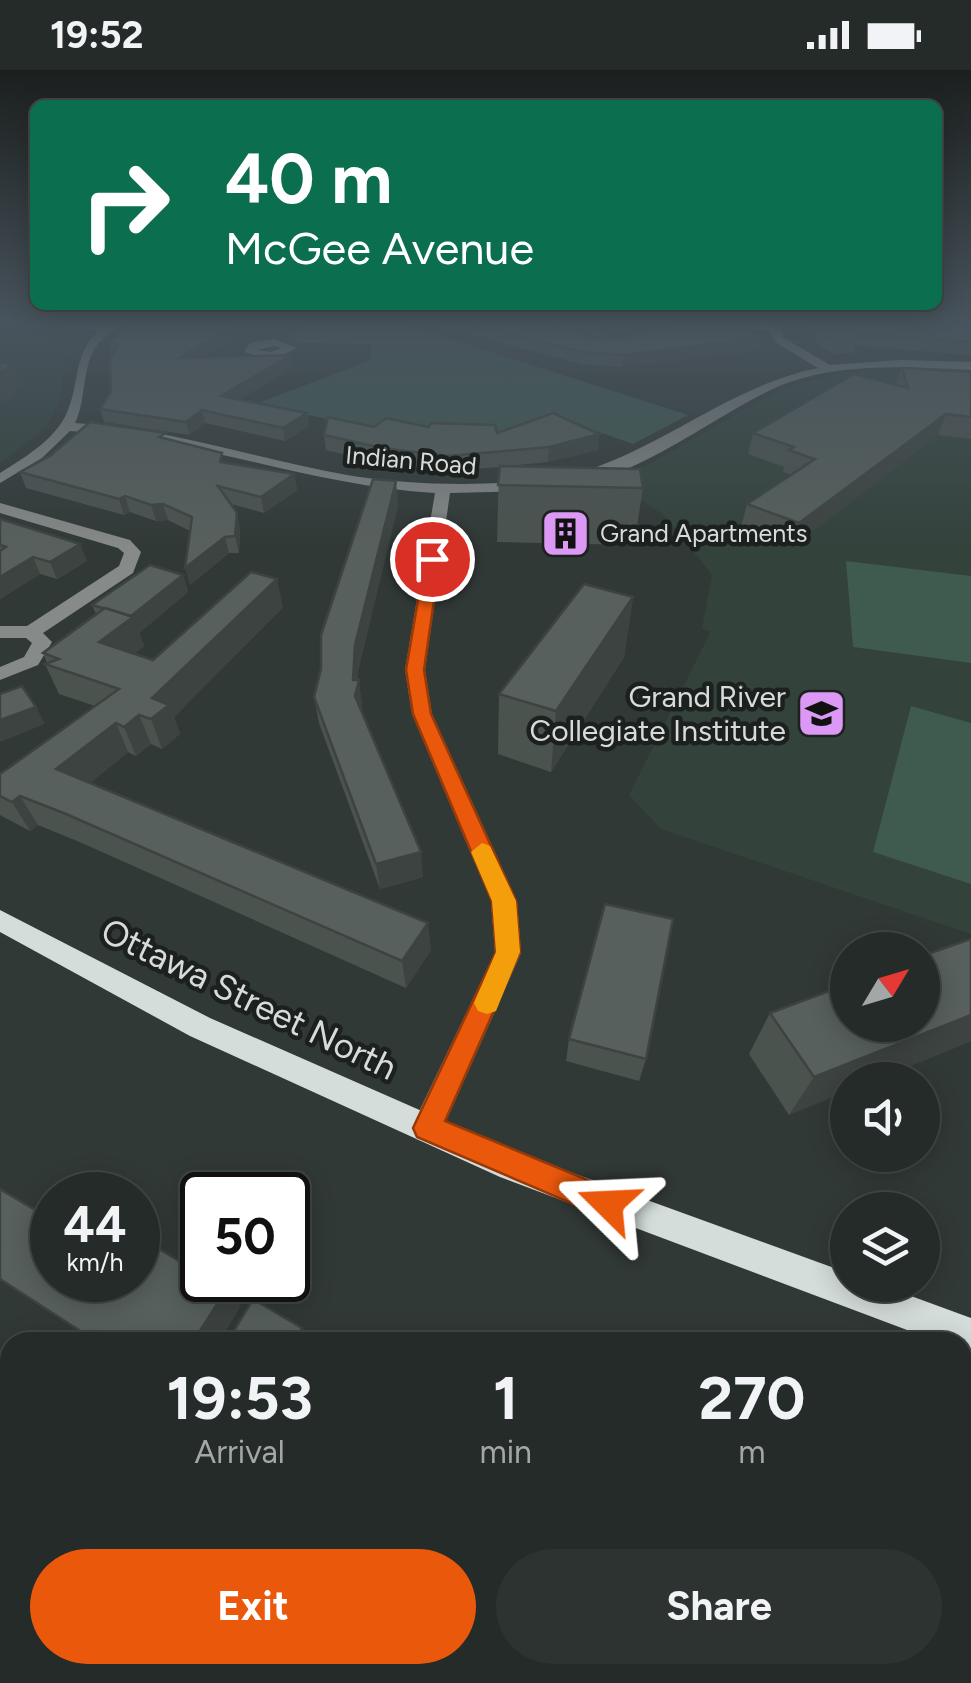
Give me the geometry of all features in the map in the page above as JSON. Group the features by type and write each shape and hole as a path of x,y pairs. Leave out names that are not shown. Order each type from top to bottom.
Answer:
{"main road":[{"name":"Ottawa Street North","path":"0,920 200,1027 511,1166 960,1332"}],"street":[{"path":"0,479 66,428 78,398"},
{"name":"Indian Road","path":"66,428 139,430 346,478 443,490 557,483 642,456 747,398"},
{"path":"427,1128 508,952 504,901 422,714 415,670 443,490"},
{"path":"0,508 124,544 132,552 127,568 31,632"},
{"path":"0,632 31,632 41,638 41,650 31,662 0,674"}],"shaded area":[{"path":"0,398 60,398 46,427 0,464"},
{"path":"271,398 636,398 688,415 633,444 568,421 517,437 388,432 256,404"},
{"name":"Grand River Collegiate Institute","path":"765,398 971,398 971,934 661,829 629,795 711,631 702,629 712,575 665,516 612,479 640,469"},
{"path":"846,561 971,576 971,663 853,647"},
{"path":"911,706 971,723 971,884 873,852"}],"building":[{"path":"107,398 233,398 307,413 283,428 202,410 186,422 100,409"},
{"path":"812,398 971,398 971,417 946,414 799,523 747,504 815,459 753,433"},
{"path":"553,413 599,434 549,447 448,456 382,448 324,435 328,417 374,427 386,418 429,427 431,423 495,425 497,433"},
{"path":"90,422 166,433 159,437 222,453 220,462 294,474 261,497 218,486 237,513 235,536 225,537 185,568 192,517 163,504 151,505 125,496 119,499 20,472 50,456"},
{"path":"500,466 640,469 643,488 498,485"},
{"path":"373,479 396,481 355,645 353,680 359,680 355,696 421,852 376,864 314,697 321,669 321,635"},
{"path":"0,519 80,544 50,562 33,557 0,577 0,551 6,547 0,545"},
{"path":"150,565 183,575 131,616 92,605"},
{"path":"251,572 277,579 152,698 169,705 151,719 139,715 124,727 116,723 56,769 428,923 402,961 66,814 20,796 12,802 0,796 0,774 119,689 45,664 59,659 43,653 105,608 133,617 99,642 153,660"},
{"path":"584,584 633,597 556,711 499,694"},
{"path":"22,686 36,707 0,720 0,694"},
{"path":"605,904 673,919 646,1059 569,1039"},
{"path":"971,939 971,1015 940,1027 940,950"},
{"path":"830,991 830,1042 903,1042 852,1062 830,1062 830,1071 814,1077 770,1013"},
{"path":"0,1189 30,1207 30,1298 0,1279"},
{"path":"160,1249 180,1262 180,1302 218,1302 199,1332 82,1332 36,1302 160,1302"},
{"path":"251,1302 258,1302 302,1328 300,1332 233,1332"}],"slow traffic":[{"path":"482,852 504,901 508,952 487,1003"}],"place":[{"name":"Grand Apartments","path":"565,533"},
{"name":"Grand River Collegiate Institute","path":"821,713"}],"route":[{"path":"432,559 415,670 422,714 504,901 508,952 466,1051 427,1128 608,1204"}]}
